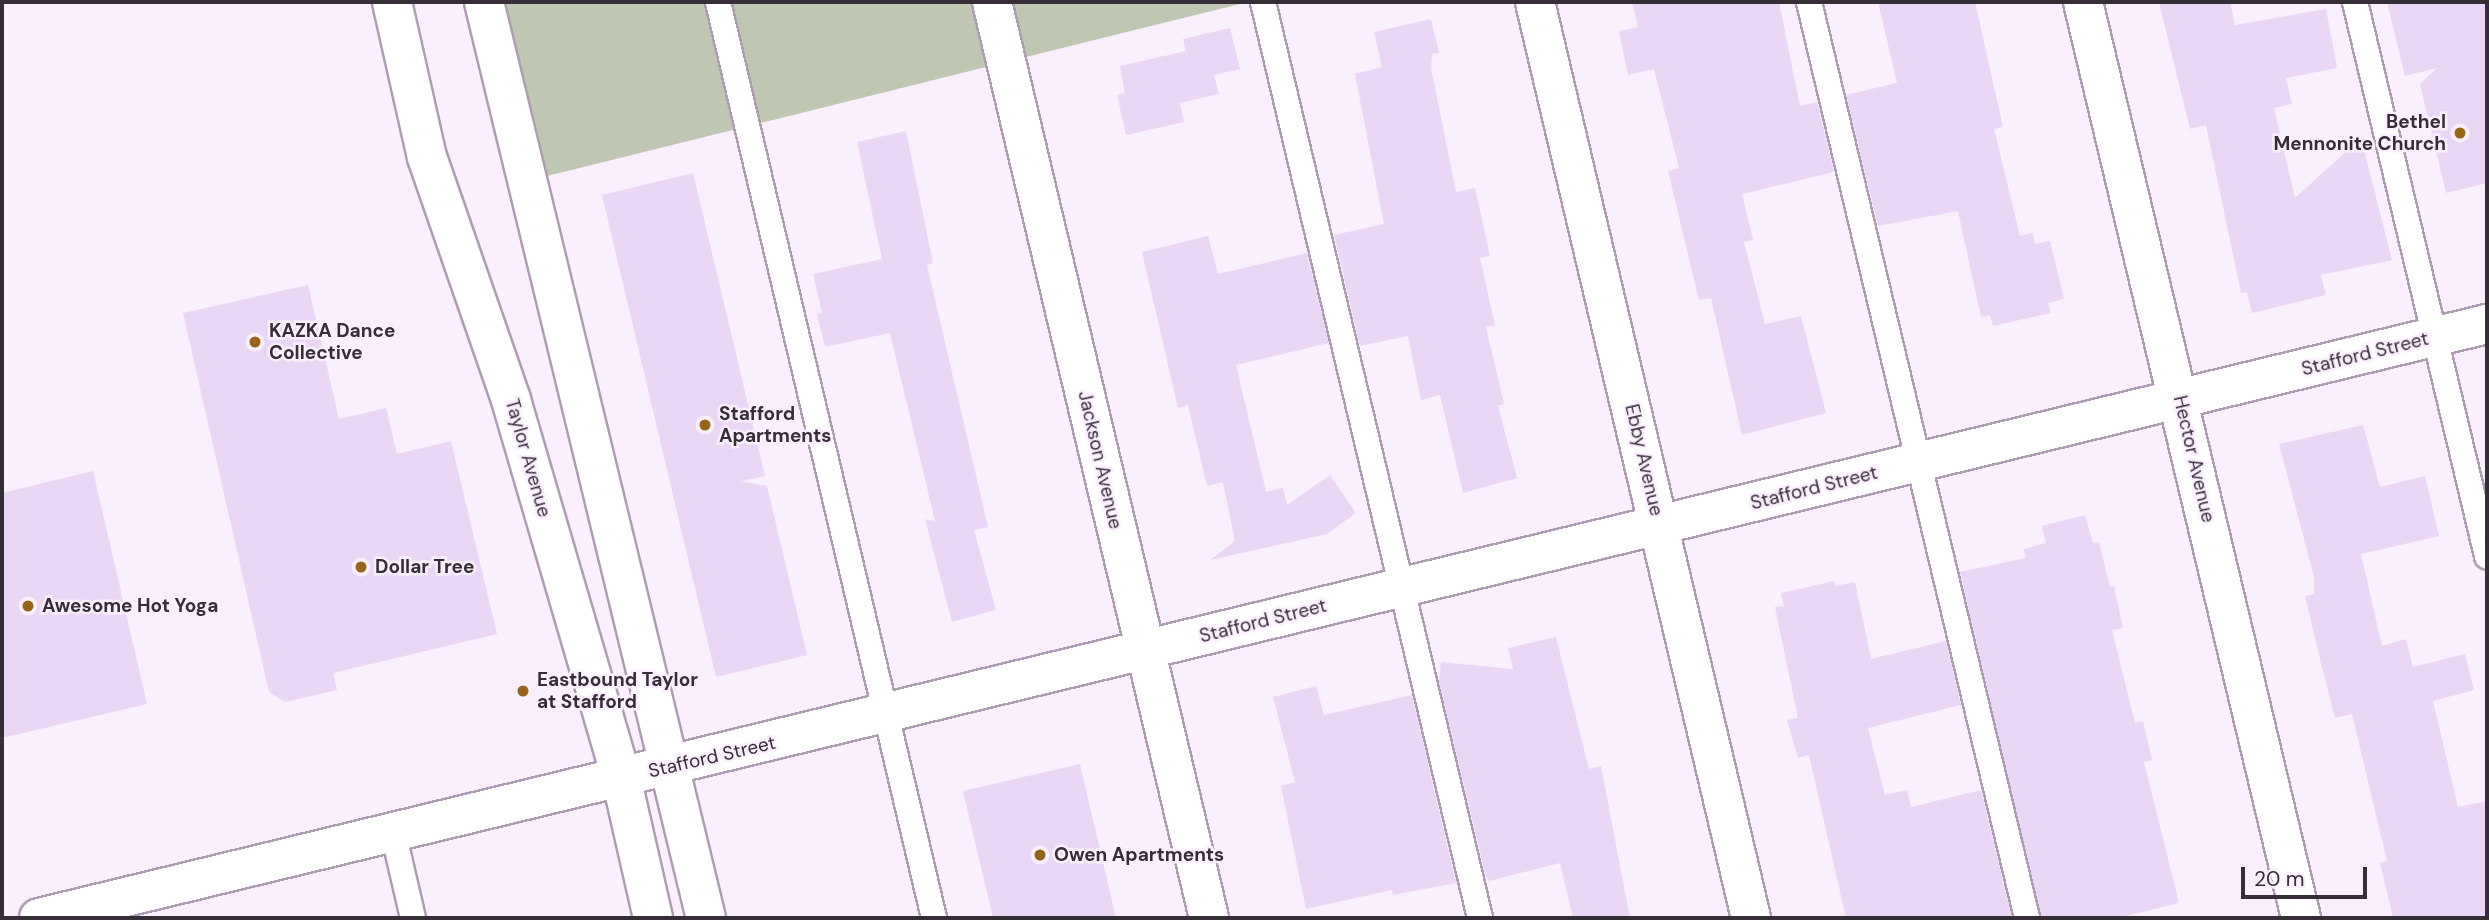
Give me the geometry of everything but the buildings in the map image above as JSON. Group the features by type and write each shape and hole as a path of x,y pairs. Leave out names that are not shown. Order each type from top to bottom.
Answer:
{"street":[{"name":"Taylor Avenue","path":"392,2 427,156 511,400 621,777 653,918"},
{"path":"484,2 706,918"},
{"name":"Jackson Avenue","path":"992,2 1209,918"},
{"name":"Ebby Avenue","path":"1535,2 1751,918"},
{"name":"Hector Avenue","path":"2083,2 2180,399 2301,918"},
{"name":"Stafford Street","path":"39,918 143,905 393,832 669,768 2487,324"}],"lane":[{"path":"719,2 934,918"},
{"path":"1263,2 1480,918"},
{"path":"1809,2 2027,918"},
{"path":"2355,2 2487,556"},
{"path":"393,832 413,918"}],"green space":[{"path":"484,2 1248,2 527,181"}],"place":[{"name":"Bethel Mennonite Church","path":"2460,133"},
{"name":"KAZKA Dance Collective","path":"255,342"},
{"name":"Stafford Apartments","path":"705,425"},
{"name":"Dollar Tree","path":"361,567"},
{"name":"Awesome Hot Yoga","path":"28,606"},
{"name":"Eastbound Taylor at Stafford","path":"523,691"},
{"name":"Owen Apartments","path":"1040,855"}]}
